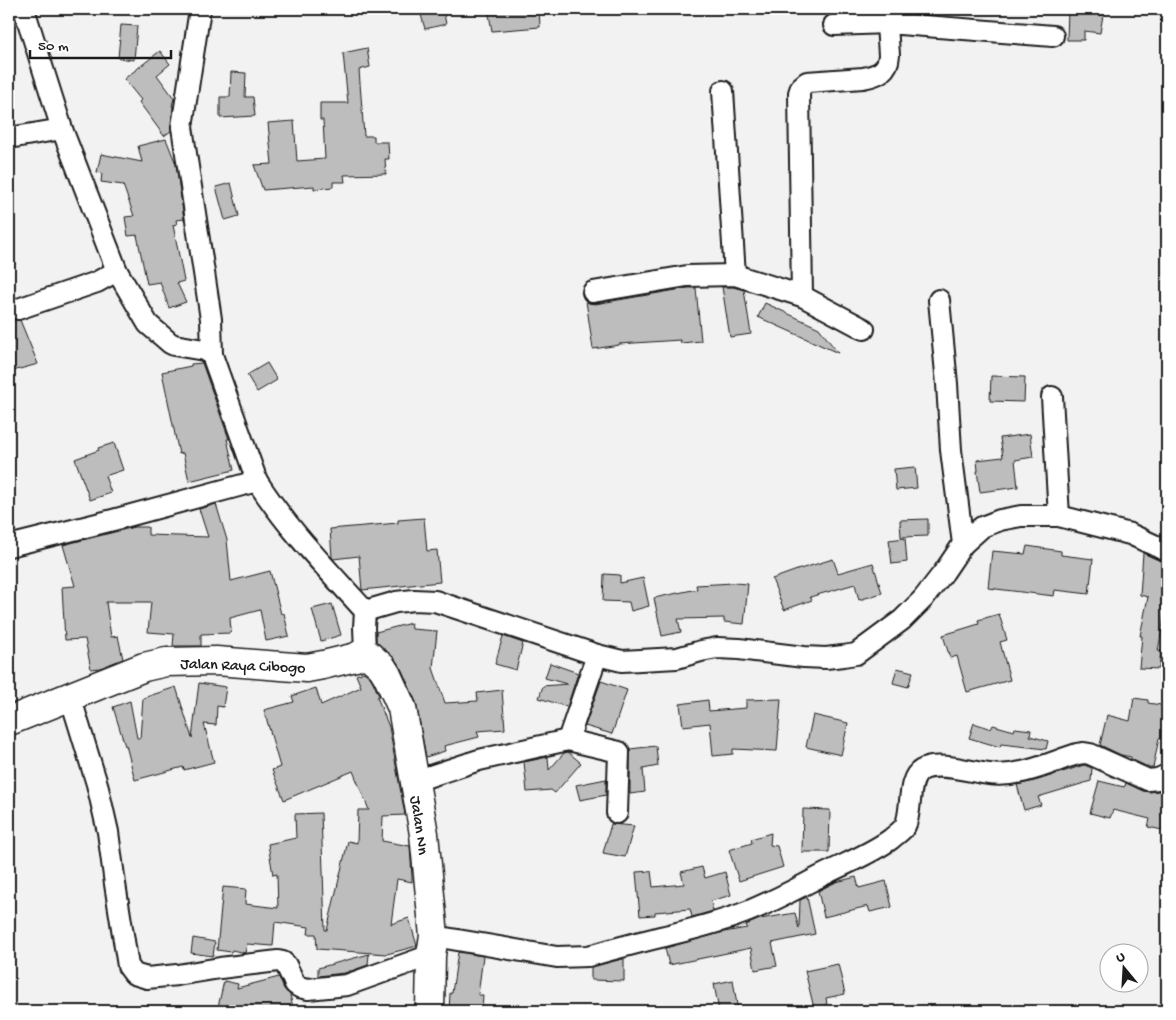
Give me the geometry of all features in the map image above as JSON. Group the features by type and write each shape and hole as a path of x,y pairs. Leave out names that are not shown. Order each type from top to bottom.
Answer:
{"street":[{"path":"24,9 62,129 117,271 148,324 174,346 204,350 212,354"},
{"path":"200,9 182,127 210,319 212,354 257,481 314,555 365,610 365,652"},
{"path":"834,25 886,16 1053,36"},
{"path":"802,296 799,94 801,87 807,82 863,78 883,70 888,62 886,16"},
{"path":"723,91 735,275"},
{"path":"9,138 62,129"},
{"path":"18,309 97,282 117,271"},
{"path":"593,292 687,276 735,275 802,296 864,329"},
{"path":"939,300 947,384 950,450 962,544"},
{"path":"1052,397 1059,516"},
{"path":"9,546 257,481"},
{"path":"365,610 396,602 414,600 435,601 598,655 622,661 678,658 717,648 739,649 804,658 826,658 856,654 902,620 923,599 944,572 962,544 982,527 1000,520 1021,516 1059,516 1130,534 1167,551"},
{"name":"Jalan Raya Cibogo","path":"9,721 144,667 166,662 216,660 307,668 323,666 356,657 365,652"},
{"name":"Jalan Nn","path":"365,652 388,675 402,708 424,838 432,946 430,1011"},
{"path":"568,740 598,655"},
{"path":"70,696 97,784 108,832 128,966 134,974 147,978 278,961 286,965 299,987 308,989 347,985 432,946 557,957 588,956 724,920 781,897 862,856 889,840 904,827 915,776 920,770 932,766 989,774 1016,774 1084,753 1148,780 1158,779 1167,775"},
{"path":"414,781 479,760 568,740 619,752 617,814"}],"building":[{"path":"443,9 446,24 425,29 420,11"},
{"path":"488,9 539,9 540,27 492,31"},
{"path":"1068,9 1085,9 1085,13 1103,15 1100,33 1084,31 1084,40 1067,40"},
{"path":"121,25 137,26 134,60 118,58"},
{"path":"367,48 370,67 359,70 364,136 374,136 374,142 388,142 389,159 385,159 386,174 344,175 345,182 333,182 333,187 314,189 314,186 263,190 254,165 272,164 268,123 294,121 297,161 325,159 323,120 320,120 320,103 348,103 343,53"},
{"path":"160,51 170,64 157,75 174,98 171,131 164,136 139,102 141,100 124,79"},
{"path":"231,72 246,73 245,97 253,97 255,116 220,118 220,97 230,97"},
{"path":"166,139 176,164 184,219 176,220 177,224 173,225 184,281 177,283 186,302 169,308 160,282 147,284 137,235 128,236 125,217 134,216 123,185 101,182 102,173 97,172 101,154 142,162 138,146"},
{"path":"231,183 239,216 225,220 216,187"},
{"path":"722,287 744,290 751,334 730,337"},
{"path":"696,288 701,341 681,343 680,340 619,344 593,349 586,301 595,304"},
{"path":"765,303 819,328 838,353 758,317"},
{"path":"9,316 15,320 20,320 38,364 9,372"},
{"path":"202,363 229,439 227,439 234,470 189,481 183,453 179,454 162,372"},
{"path":"267,363 277,380 257,392 247,375"},
{"path":"991,376 1025,377 1024,402 990,401"},
{"path":"1030,434 1033,457 1015,460 1018,487 980,492 977,460 1003,457 1000,438"},
{"path":"114,443 123,470 105,476 111,493 90,500 75,459"},
{"path":"915,467 917,488 896,490 894,469"},
{"path":"216,504 227,540 231,581 270,571 281,614 284,613 289,636 266,641 260,610 230,618 231,633 201,634 201,646 173,646 174,634 148,632 151,602 106,602 111,637 118,636 123,659 100,668 91,669 85,639 65,640 62,587 75,586 63,545 134,527 148,527 148,535 208,537 199,509"},
{"path":"424,518 427,551 437,550 440,582 362,590 359,556 333,559 332,557 330,529 398,523 398,520"},
{"path":"928,519 928,536 901,537 900,520"},
{"path":"905,538 907,562 892,564 889,540"},
{"path":"1027,546 1061,551 1061,555 1093,559 1089,594 1055,590 1054,596 988,588 992,551 1025,554"},
{"path":"1143,553 1163,562 1162,570 1166,571 1162,592 1167,593 1167,601 1158,651 1161,651 1159,669 1139,668 1142,636 1140,636 1148,597 1140,595"},
{"path":"833,559 838,573 873,563 882,593 859,600 855,584 810,597 812,600 784,610 772,579"},
{"path":"604,574 620,575 620,583 643,578 649,606 631,611 629,602 603,601"},
{"path":"748,584 744,624 724,622 724,618 678,619 681,632 662,636 654,598 697,589 696,585"},
{"path":"332,604 341,635 321,641 312,609"},
{"path":"999,614 1007,640 1000,642 1010,680 967,692 957,656 950,658 943,635 979,624 978,620"},
{"path":"411,623 412,629 437,631 433,668 445,703 478,701 477,693 502,690 505,729 477,731 479,737 444,746 445,751 426,757 416,702 401,668 395,659 376,641 376,632"},
{"path":"503,636 523,643 516,670 495,664"},
{"path":"550,663 578,673 567,707 539,698 543,686 567,684 545,678"},
{"path":"897,668 913,672 908,687 893,683"},
{"path":"364,672 373,682 389,727 405,815 383,816 382,841 410,846 412,882 397,879 391,924 409,918 417,946 387,954 317,949 316,934 308,934 309,927 275,922 273,946 247,944 245,953 232,950 231,952 217,950 223,887 246,889 245,904 278,908 277,874 273,875 268,844 296,838 295,814 321,813 325,930 327,930 348,841 357,843 358,810 369,810 353,771 284,800 272,770 280,767 264,710 294,702 292,696 316,688 321,705 361,687 356,675"},
{"path":"601,681 627,690 612,734 585,726"},
{"path":"199,683 226,687 223,707 217,706 216,725 204,724 214,762 184,770 183,767 135,780 113,707 130,701 137,738 140,738 143,698 176,687 192,738"},
{"path":"1134,698 1148,700 1148,703 1167,706 1167,740 1159,738 1153,768 1100,745 1107,715 1130,721"},
{"path":"781,699 777,751 733,749 733,754 713,756 710,723 683,726 680,704 708,700 709,711 746,708 746,700"},
{"path":"813,715 848,723 841,755 806,747"},
{"path":"974,723 991,729 993,725 1014,731 1015,728 1031,730 1030,736 1048,741 1046,749 1001,744 1000,747 969,738"},
{"path":"656,746 658,766 643,769 645,792 630,794 630,749"},
{"path":"568,752 581,763 555,793 551,790 527,792 524,762 548,757 549,770 564,753"},
{"path":"1084,765 1092,768 1091,781 1038,797 1041,805 1024,810 1017,785"},
{"path":"606,779 606,795 580,800 576,785"},
{"path":"1099,781 1124,787 1126,783 1149,792 1167,788 1167,831 1148,827 1150,819 1113,810 1110,818 1090,813"},
{"path":"803,809 830,810 829,852 802,852"},
{"path":"611,824 634,826 625,857 603,853"},
{"path":"771,833 770,845 777,846 783,867 739,881 729,850 752,843 751,839"},
{"path":"702,867 705,878 725,872 731,895 711,901 713,911 692,917 690,909 655,912 655,915 640,916 636,872 651,871 653,887 684,884 681,872"},
{"path":"856,877 859,888 886,881 892,907 870,912 868,906 824,917 818,891 836,882"},
{"path":"807,897 815,934 772,943 777,966 755,970 751,948 669,965 665,948 724,932 747,928 746,925 760,919 795,913 799,929 800,900"},
{"path":"193,938 215,942 213,956 191,953"},
{"path":"458,952 483,956 478,995 483,995 482,1011 449,1011 450,993 452,993"},
{"path":"369,954 368,965 344,973 318,976 318,968"},
{"path":"624,959 624,981 591,980 591,967"},
{"path":"838,964 845,994 826,998 827,1004 814,1008 805,971"},
{"path":"279,977 284,989 290,995 294,1011 221,1011 221,1008 218,1007 224,981 238,984 237,988"},
{"path":"733,980 738,1011 719,1011 714,984"}]}
